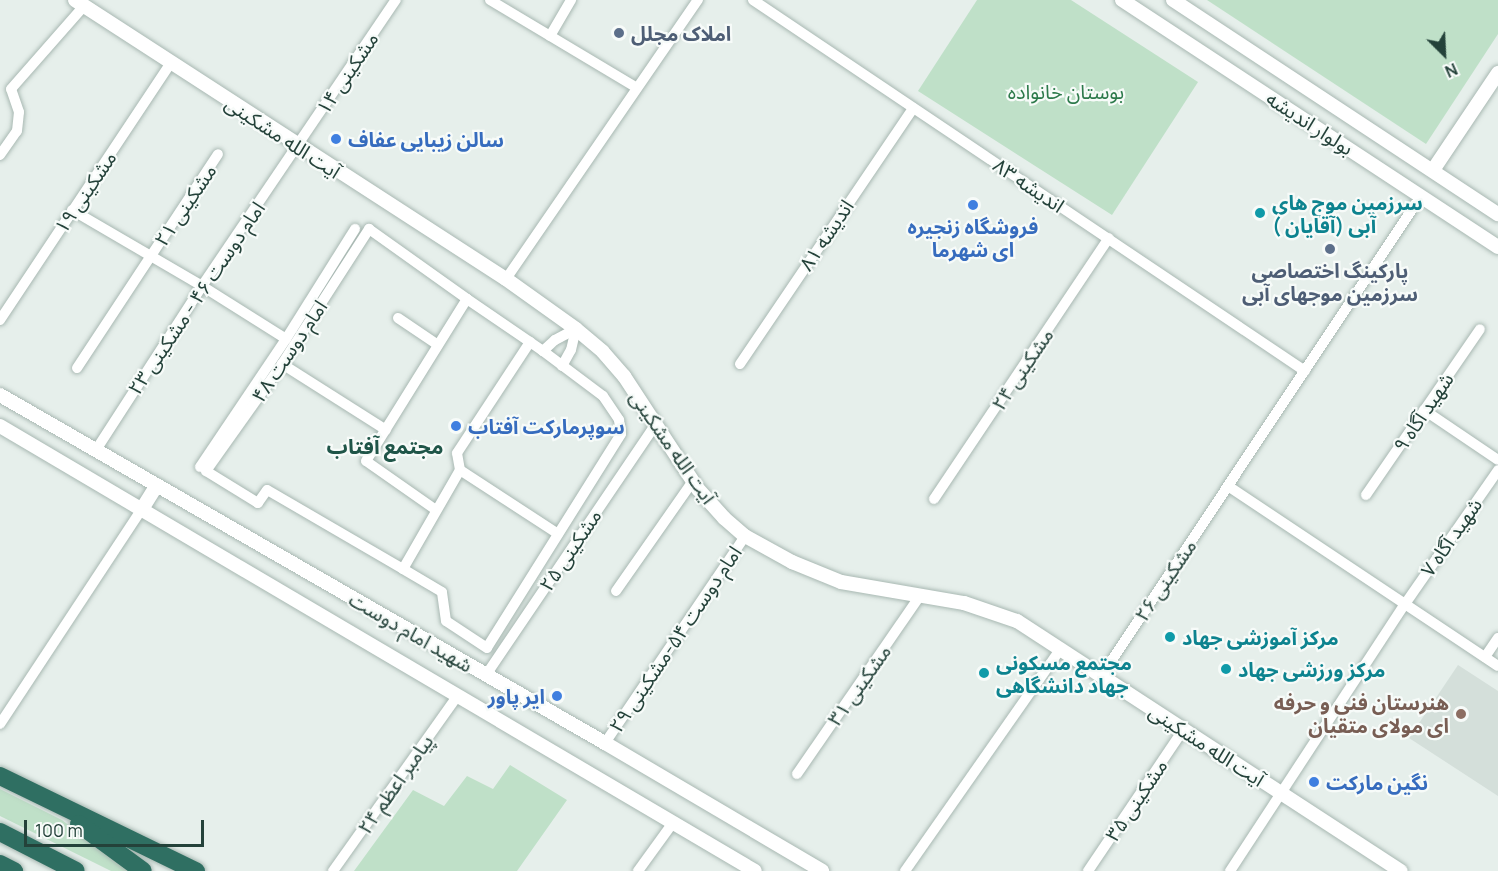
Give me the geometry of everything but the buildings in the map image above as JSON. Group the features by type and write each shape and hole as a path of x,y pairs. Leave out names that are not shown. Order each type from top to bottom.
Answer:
{"highway":[{"path":"0,776 196,871"},
{"path":"47,800 143,871"},
{"path":"0,832 76,871"},
{"path":"0,864 14,871"}],"main road":[{"name":"بولوار اندیشه","path":"1122,0 1498,247"},
{"name":"بولوار اندیشه","path":"1173,0 1498,214"},
{"name":"آیت الله مشکینی","path":"79,4 297,147 506,279 576,329 603,352 624,376 693,481 724,518 745,536 792,562 841,582 964,603 1017,621 1401,871"},
{"path":"1433,170 1498,73"},
{"name":"شهید امام دوست","path":"0,395 605,743 822,871"},
{"name":"شهید امام دوست","path":"0,426 456,698 755,871"},
{"path":"142,509 157,485"}],"street":[{"name":"مشکینی ۱۴","path":"297,147 396,0"},
{"path":"490,0 637,88"},
{"path":"550,36 571,0"},
{"path":"506,279 698,0"},
{"name":"اندیشه ۸۳","path":"753,0 1305,371"},
{"path":"11,89 79,4"},
{"name":"مشکینی ۱۹","path":"0,320 170,64"},
{"path":"0,85 11,89"},
{"path":"0,155 17,131 19,112 11,89"},
{"name":"اندیشه ۸۱","path":"740,363 913,108"},
{"name":"امام دوست ۴۶ - مشکینی ۲۳","path":"96,450 202,286 297,147"},
{"name":"مشکینی ۲۱","path":"76,368 218,154"},
{"path":"1421,196 1228,486 1498,666"},
{"path":"72,210 151,255 286,339"},
{"name":"امام دوست ۴۸","path":"203,469 282,364 369,228 467,299"},
{"path":"355,229 203,469 258,503 267,490 442,592 446,621 487,648 621,434 619,420 603,396 467,299 366,461 436,510"},
{"name":"مشکینی ۲۴","path":"934,499 1109,238"},
{"path":"398,318 438,345"},
{"path":"543,351 555,340 576,329"},
{"path":"561,366 570,350 576,329"},
{"name":"شهید آگاه ۹","path":"1366,495 1480,329"},
{"path":"403,569 460,470 458,453 530,342"},
{"path":"282,364 386,430"},
{"path":"1424,410 1498,460"},
{"name":"مشکینی ۲۵","path":"486,675 655,425"},
{"path":"460,470 558,534"},
{"name":"شهید آگاه ۷","path":"1230,871 1405,604 1498,470"},
{"path":"616,591 693,481"},
{"name":"مشکینی ۲۶","path":"1102,675 1228,486"},
{"path":"0,724 142,509"},
{"name":"امام دوست ۵۴-مشکینی ۲۹","path":"605,743 745,536"},
{"name":"مشکینی ۳۱","path":"797,774 920,596"},
{"path":"1485,657 1498,638"},
{"path":"905,871 1060,648"},
{"name":"پیامبر اعظم ۲۴","path":"333,871 456,698"},
{"name":"مشکینی ۳۵","path":"1088,871 1183,730"},
{"path":"638,871 672,824"}],"shaded area":[{"name":"هنرستان فنی و حرفه ای مولای متقیان","path":"1458,665 1498,691 1498,796 1409,738"}],"green space":[{"name":"بوستان خانواده","path":"977,0 1071,0 1198,82 1112,215 918,91"},
{"path":"1207,0 1498,0 1498,34 1426,144"},
{"path":"510,765 567,800 517,871 354,871 413,790 444,806 467,776 493,789"},
{"path":"0,789 62,820 128,871 111,871 0,816"}],"place":[{"name":"املاک مجلل","path":"619,33"},
{"name":"سالن زیبایی عفاف","path":"336,139"},
{"name":"فروشگاه زنجیره ای شهرما","path":"973,205"},
{"name":"سرزمین موج های آبی (آقایان )","path":"1260,213"},
{"name":"پارکینگ اختصاصی سرزمین موجهای آبی","path":"1330,249"},
{"name":"سوپرمارکت آفتاب","path":"456,426"},
{"name":"مرکز آموزشی جهاد","path":"1170,637"},
{"name":"مرکز ورزشی جهاد","path":"1226,669"},
{"name":"مجتمع مسکونی جهاد دانشگاهی","path":"984,673"},
{"name":"ایر پاور","path":"557,696"},
{"name":"هنرستان فنی و حرفه ای مولای متقیان","path":"1461,714"},
{"name":"نگین مارکت","path":"1314,782"}],"district":[{"name":"مجتمع آفتاب","path":"385,446"}]}
